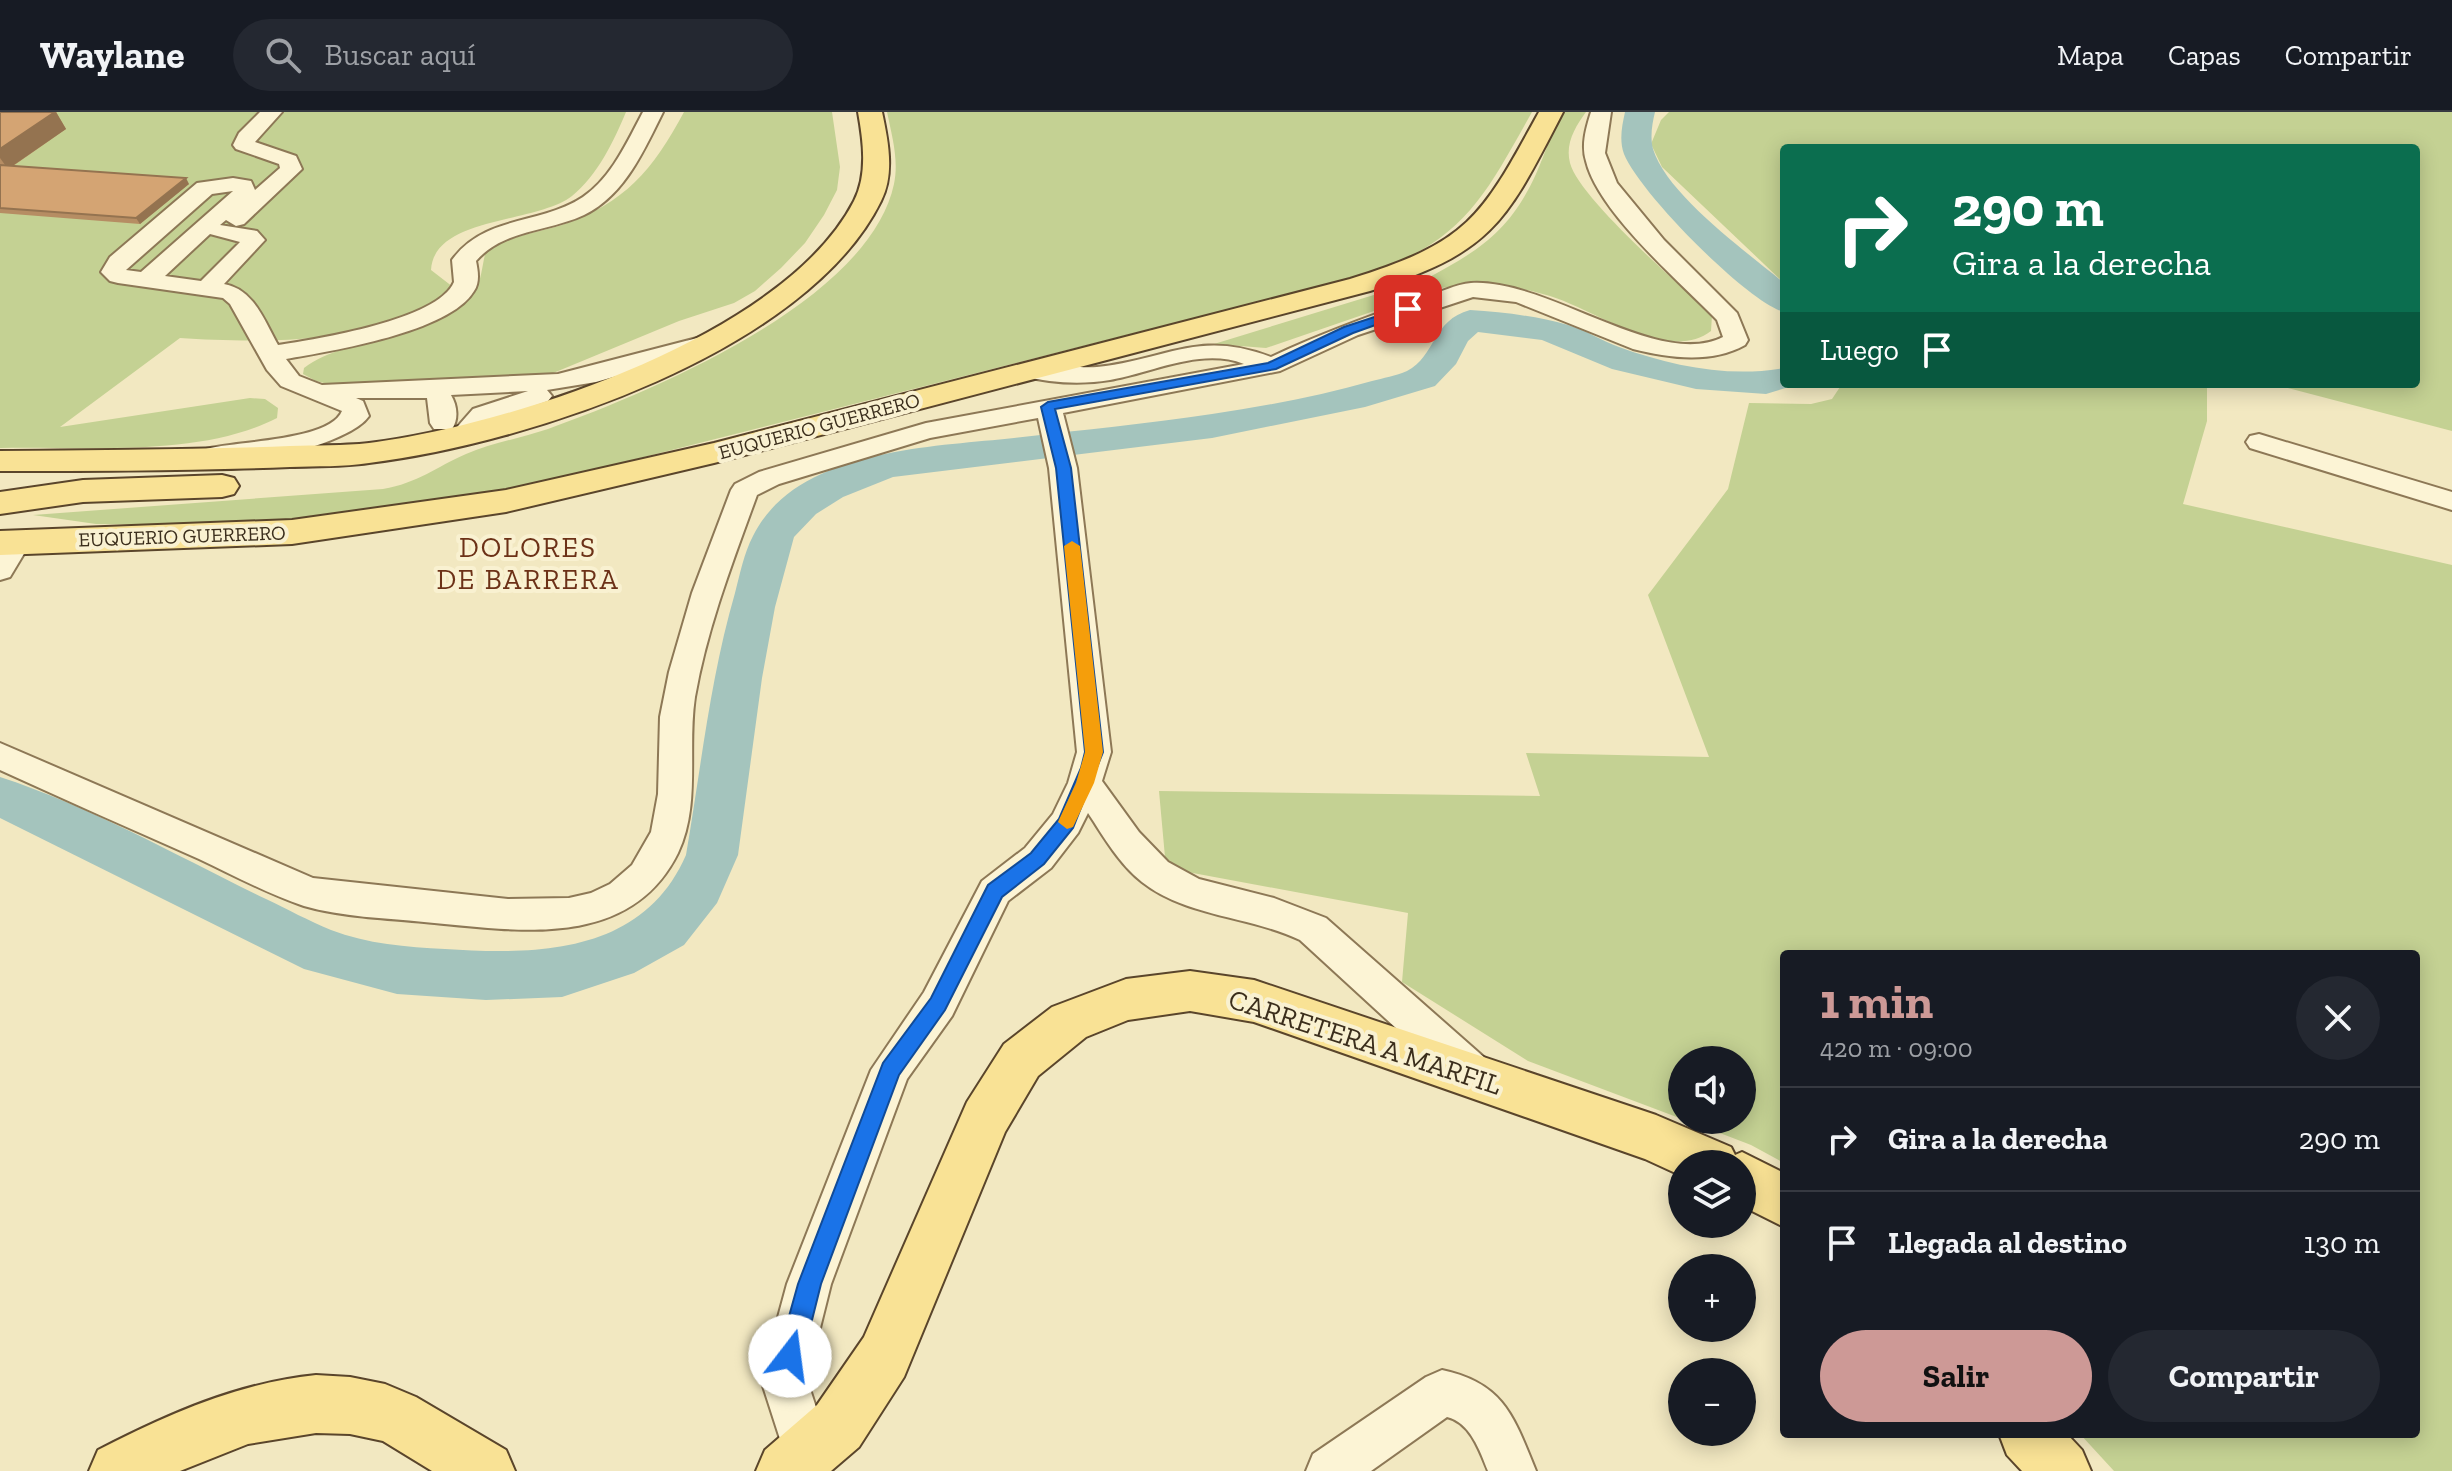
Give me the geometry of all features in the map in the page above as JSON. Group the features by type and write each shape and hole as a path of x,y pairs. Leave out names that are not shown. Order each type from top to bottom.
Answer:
{"main road":[{"path":"0,461 368,453 505,423 607,388 717,339 790,294 835,250 868,200 875,175 877,146 870,112"},
{"name":"EUQUERIO GUERRERO","path":"8,543 179,539 292,532 491,503 598,482 1360,285 1410,269 1442,254 1474,233 1493,214 1508,192 1551,112"},
{"path":"0,503 83,491 350,482 389,477 420,469 448,435"},
{"name":"CARRETERA A MARFIL","path":"796,1462 838,1426 884,1357 985,1119 1021,1060 1069,1022 1126,1000 1190,991 1254,1001 1681,1150"},
{"path":"1756,1185 1780,1200"},
{"path":"119,1471 195,1434 268,1408 334,1402 388,1414 485,1471"},
{"path":"2032,1438 2061,1471"}],"street":[{"path":"155,281 210,232 291,169 289,160 279,154 243,145 246,137 272,112"},
{"path":"272,354 374,333 428,314 454,301 463,289 467,276 464,260 472,248 487,238 587,205 614,180 653,112"},
{"path":"0,756 308,892 546,917 587,909 624,895 645,876 663,849 671,820 678,702 696,623 745,490 769,478 926,431 1052,418 1271,366 1349,330 1471,290 1520,295 1642,344 1660,348 1683,351 1729,346 1736,340 1728,318 1616,199 1597,166 1593,140 1601,112"},
{"path":"192,459 321,437 339,430 356,416 354,407 290,381 240,300 230,292 118,276 113,272 118,262 205,188 233,184 243,186 245,191 210,232"},
{"path":"157,229 249,236 254,240 208,287"},
{"path":"319,391 558,382 587,377 717,339"},
{"path":"1032,371 1080,376 1109,373 1204,349 1233,352 1271,366"},
{"path":"419,389 435,390 440,395 448,435"},
{"path":"796,1462 784,1380 809,1284 891,1070 938,1004 995,891 1038,858 1066,823 1085,783 1094,752 1063,468 1052,418"},
{"path":"2259,442 2452,501"},
{"path":"0,570 8,543"},
{"path":"1085,783 1154,871 1186,888 1285,917 1313,929 1478,1077"},
{"path":"1330,1471 1442,1393 1461,1395 1482,1408 1512,1471"}],"green space":[{"path":"0,112 626,112 597,168 572,196 535,212 467,230 436,252 431,270 453,287 428,307 396,321 324,337 247,341 180,338 60,427 250,398 265,399 278,408 277,418 246,431 178,445 0,448"},
{"path":"684,112 832,112 840,167 837,190 805,243 755,291 734,303 679,321 546,376 336,386 303,374 304,368 345,348 415,330 457,309 477,288 486,251 513,238 584,216 620,195 661,151"},
{"path":"887,112 1532,112 1486,190 1452,229 1430,245 1372,273 533,485 282,520 178,525 96,524 33,515 383,489 417,479 476,450 548,429 642,392 750,337 800,304 844,267 876,227 894,184 896,166"},
{"path":"1564,112 1586,112 1575,130 1569,149 1570,163 1577,178 1611,219 1712,315 1711,331 1694,340 1653,338 1537,292 1468,285 1441,288 1266,348 1214,344 1426,279 1478,248 1504,225 1526,194"},
{"path":"1669,112 2452,112 2452,431 2288,388 2420,388 2420,144 1780,144 1780,279 1662,167 1651,144 1661,120"},
{"path":"1839,388 2207,388 2207,421 2183,504 2452,565 2452,1471 2114,1471 2084,1438 2420,1438 2420,950 1780,950 1780,1161 1722,1134 1756,1134 1756,1046 1668,1046 1668,1114 1528,1061 1402,982 1408,913 1166,868 1159,791 1540,796 1526,753 1709,757 1648,595 1728,489 1749,403 1811,404 1832,399"}],"building":[{"path":"0,112 55,112 0,149"},
{"path":"0,165 186,178 136,218 0,208"}],"waterway":[{"path":"1640,112 1636,134 1638,149 1664,193 1780,298"},
{"path":"0,797 39,813 323,952 397,970 486,976 562,973 615,956 665,929 698,888 712,855 745,642 769,549 776,532 789,515 828,488 888,465 1212,426 1351,399 1422,378 1443,356 1452,336 1470,321 1545,330 1625,361 1696,378 1745,383 1780,380"}],"slow traffic":[{"path":"1067,822 1085,783 1094,752 1072,546"}],"district":[{"name":"DOLORES DE BARRERA","path":"528,563"}],"route":[{"path":"790,1356 809,1284 891,1070 938,1004 995,891 1038,858 1066,823 1090,768 1094,752 1063,468 1056,429 1048,407 1271,366 1321,341 1408,309"}]}
